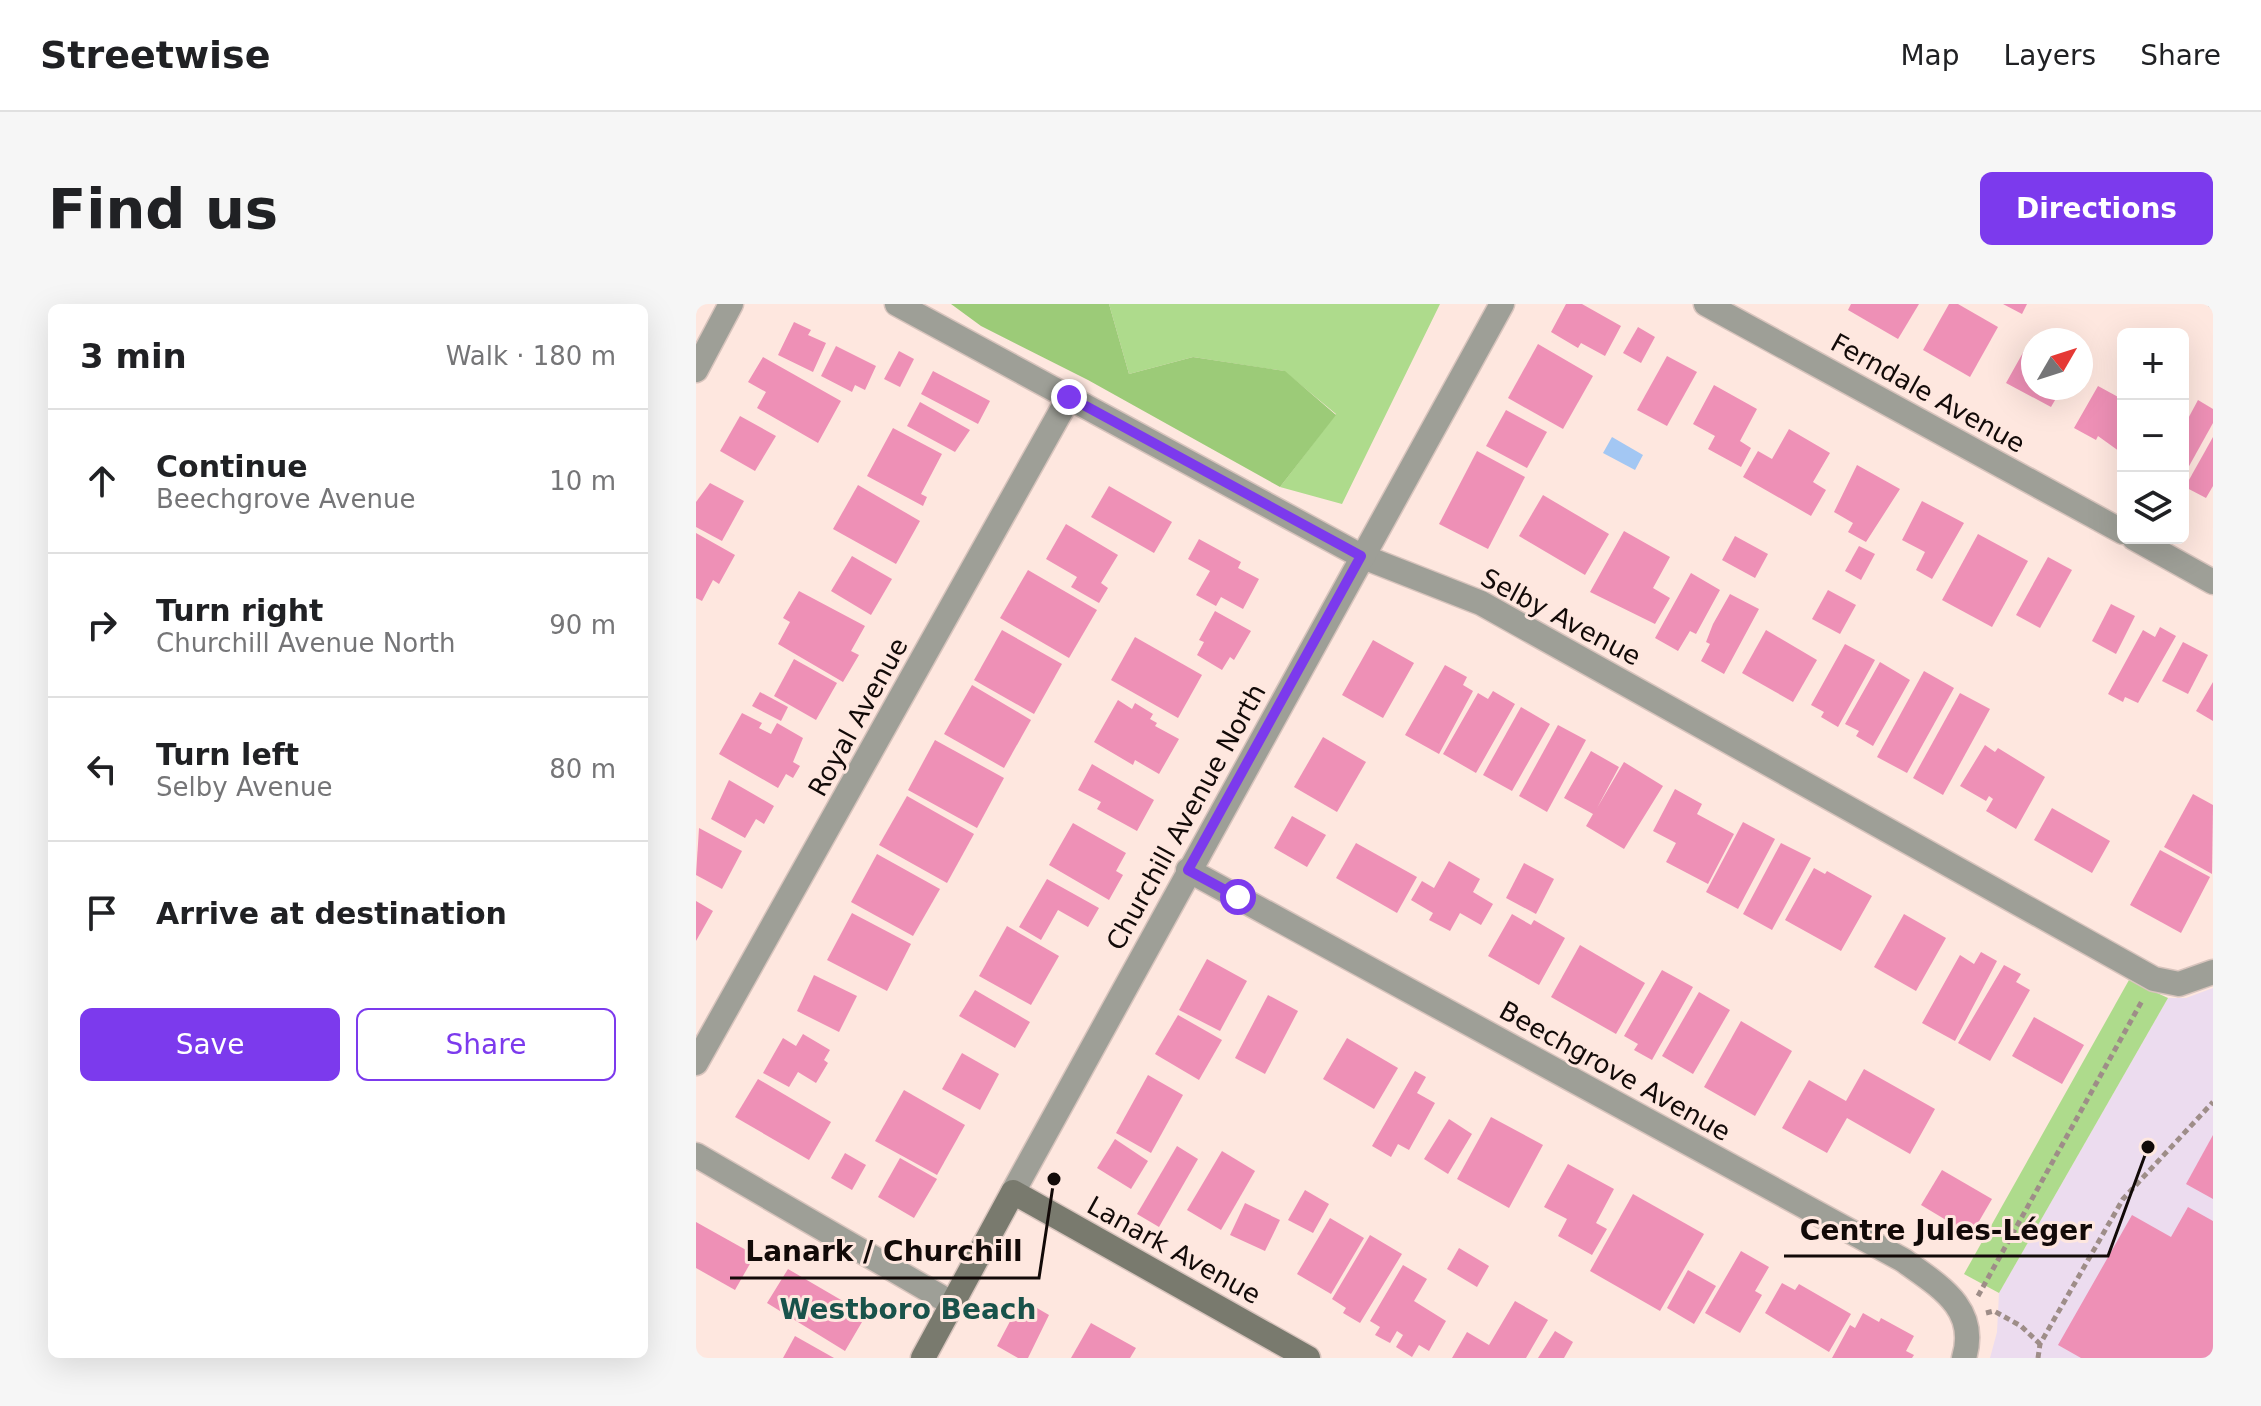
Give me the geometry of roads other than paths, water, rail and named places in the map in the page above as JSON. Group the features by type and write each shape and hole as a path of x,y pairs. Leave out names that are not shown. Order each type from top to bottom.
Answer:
{"street":[{"path":"696,370 731,304"},
{"name":"Selby Avenue","path":"897,304 1361,556 1481,603 2154,979 2167,983 2203,977"},
{"name":"Churchill Avenue North","path":"923,1358 1188,870 1502,304"},
{"name":"Ferndale Avenue","path":"1706,304 2117,529"},
{"name":"Royal Avenue","path":"696,1063 1069,397"},
{"path":"2145,544 2213,582"},
{"name":"Beechgrove Avenue","path":"1188,870 1903,1260 1949,1294 1966,1317 1969,1330 1964,1358"},
{"path":"696,1155 951,1303"},
{"name":"Lanark Avenue","path":"1013,1192 1308,1358"}],"water":[{"path":"1612,437 1643,455 1635,470 1603,453"}],"place":[{"name":"Centre Jules-Léger","path":"2148,1147"},
{"name":"Lanark / Churchill","path":"1054,1179"}],"district":[{"name":"Westboro Beach","path":"908,1309"}]}
